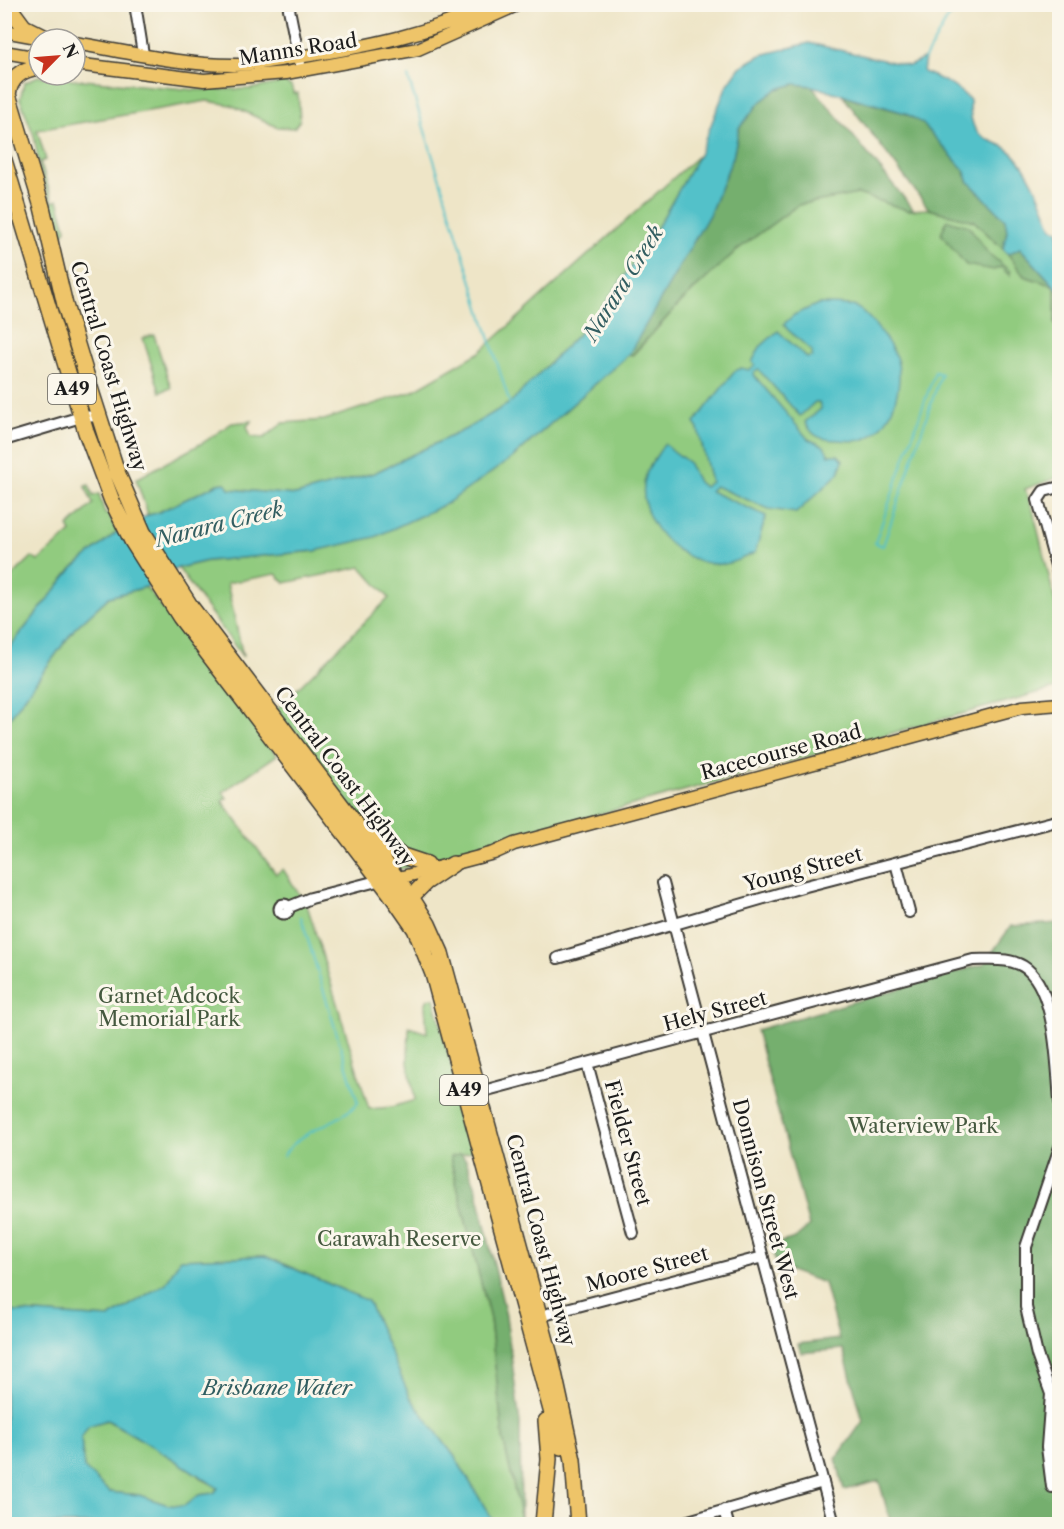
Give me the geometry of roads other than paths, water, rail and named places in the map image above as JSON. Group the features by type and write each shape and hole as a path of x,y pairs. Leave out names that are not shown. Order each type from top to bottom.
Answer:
{"highway":[{"path":"7,4 27,28"},
{"path":"6,88 17,75 27,69"},
{"name":"Central Coast Highway","path":"6,88 42,207 65,305 129,519"},
{"name":"Central Coast Highway","path":"4,160 81,417 105,485 129,519 165,584 390,878 411,897 428,924 441,953 523,1309 560,1441 569,1524"},
{"name":"Central Coast Highway","path":"165,584 318,775 390,878 427,956 473,1094 540,1316 573,1460 578,1524"},
{"path":"318,775 372,835 400,855 427,864"},
{"path":"411,897 424,883 453,864"},
{"path":"523,1309 548,1436 549,1459 543,1524"},
{"path":"551,1359 578,1444 588,1524"}],"main road":[{"name":"Manns Road","path":"87,45 191,62 235,65 337,52 414,35 486,9 519,4"},
{"name":"Manns Road","path":"87,65 204,80 301,71 418,49 486,9"},
{"path":"4,31 27,35"},
{"path":"4,52 27,56"},
{"path":"143,54 154,67 204,80"},
{"name":"Racecourse Road","path":"390,878 494,853 514,844 1022,707 1059,704"},
{"name":"Racecourse Road","path":"390,878 427,864 491,846 514,844"}],"street":[{"path":"135,4 143,54"},
{"path":"288,4 301,71"},
{"path":"4,440 81,417 99,416"},
{"path":"1059,487 1044,491 1038,500 1059,580"},
{"name":"Young Street","path":"558,958 674,924 1059,820"},
{"path":"896,863 909,912"},
{"path":"289,908 311,898 390,878"},
{"name":"Donnison Street West","path":"663,883 701,1033 834,1524"},
{"name":"Hely Street","path":"473,1094 973,960 1003,960 1026,968 1044,989 1056,1062 1059,1102"},
{"name":"Fielder Street","path":"587,1063 633,1233"},
{"path":"1052,1487 1047,1447 1047,1418 1051,1394 1037,1355 1026,1307 1026,1247 1059,1147"},
{"name":"Moore Street","path":"540,1316 763,1257"},
{"path":"678,1524 823,1482"},
{"path":"724,1510 728,1524"}],"water":[{"name":"Narara Creek","path":"809,43 909,66 925,58 923,72 948,83 970,100 974,127 979,134 1011,151 1019,160 1034,184 1052,228 1059,230 1059,291 1020,248 1008,254 1003,249 1007,231 1005,219 969,182 964,170 922,123 905,113 812,86 795,84 777,89 760,102 739,128 733,157 710,213 629,354 512,458 446,504 375,537 315,551 207,561 178,568 146,587 109,597 75,628 5,724 5,653 72,569 117,532 148,515 157,513 218,484 226,483 229,489 296,495 374,473 466,429 510,403 598,314 650,240 699,155 726,87 740,67 761,55"},
{"path":"818,304 841,304 855,307 872,321 889,344 896,357 899,380 894,405 888,417 872,435 862,440 822,438 814,434 805,422 821,409 819,402 815,402 800,416 758,369 753,374 808,439 824,446 829,455 838,455 843,460 839,473 796,513 769,509 715,486 710,491 766,516 755,553 724,564 707,563 691,558 676,549 652,522 646,506 644,489 647,472 664,444 688,462 698,482 704,487 711,482 698,429 694,423 735,371 741,368 749,370 755,365 752,362 760,347 778,331 807,358 812,357 812,351 784,324 794,315"},
{"name":"Brisbane Water","path":"265,1256 368,1301 410,1397 455,1457 495,1524 5,1524 5,1311 109,1318 166,1283 180,1259","holes":["107,1420 163,1453 218,1488 214,1493 199,1495 184,1506 168,1505 139,1495 109,1492 84,1468 81,1439 88,1426"]}],"waterway":[{"path":"924,60 948,18 964,4"},
{"path":"408,77 510,404"},
{"path":"935,372 941,374 883,546 875,543 935,372"},
{"path":"283,1156 300,1139 349,1111 358,1103 301,917"}],"park label":[{"name":"Garnet Adcock Memorial Park","path":"169,1008"},
{"name":"Waterview Park","path":"923,1126"},
{"name":"Carawah Reserve","path":"399,1239"}]}
